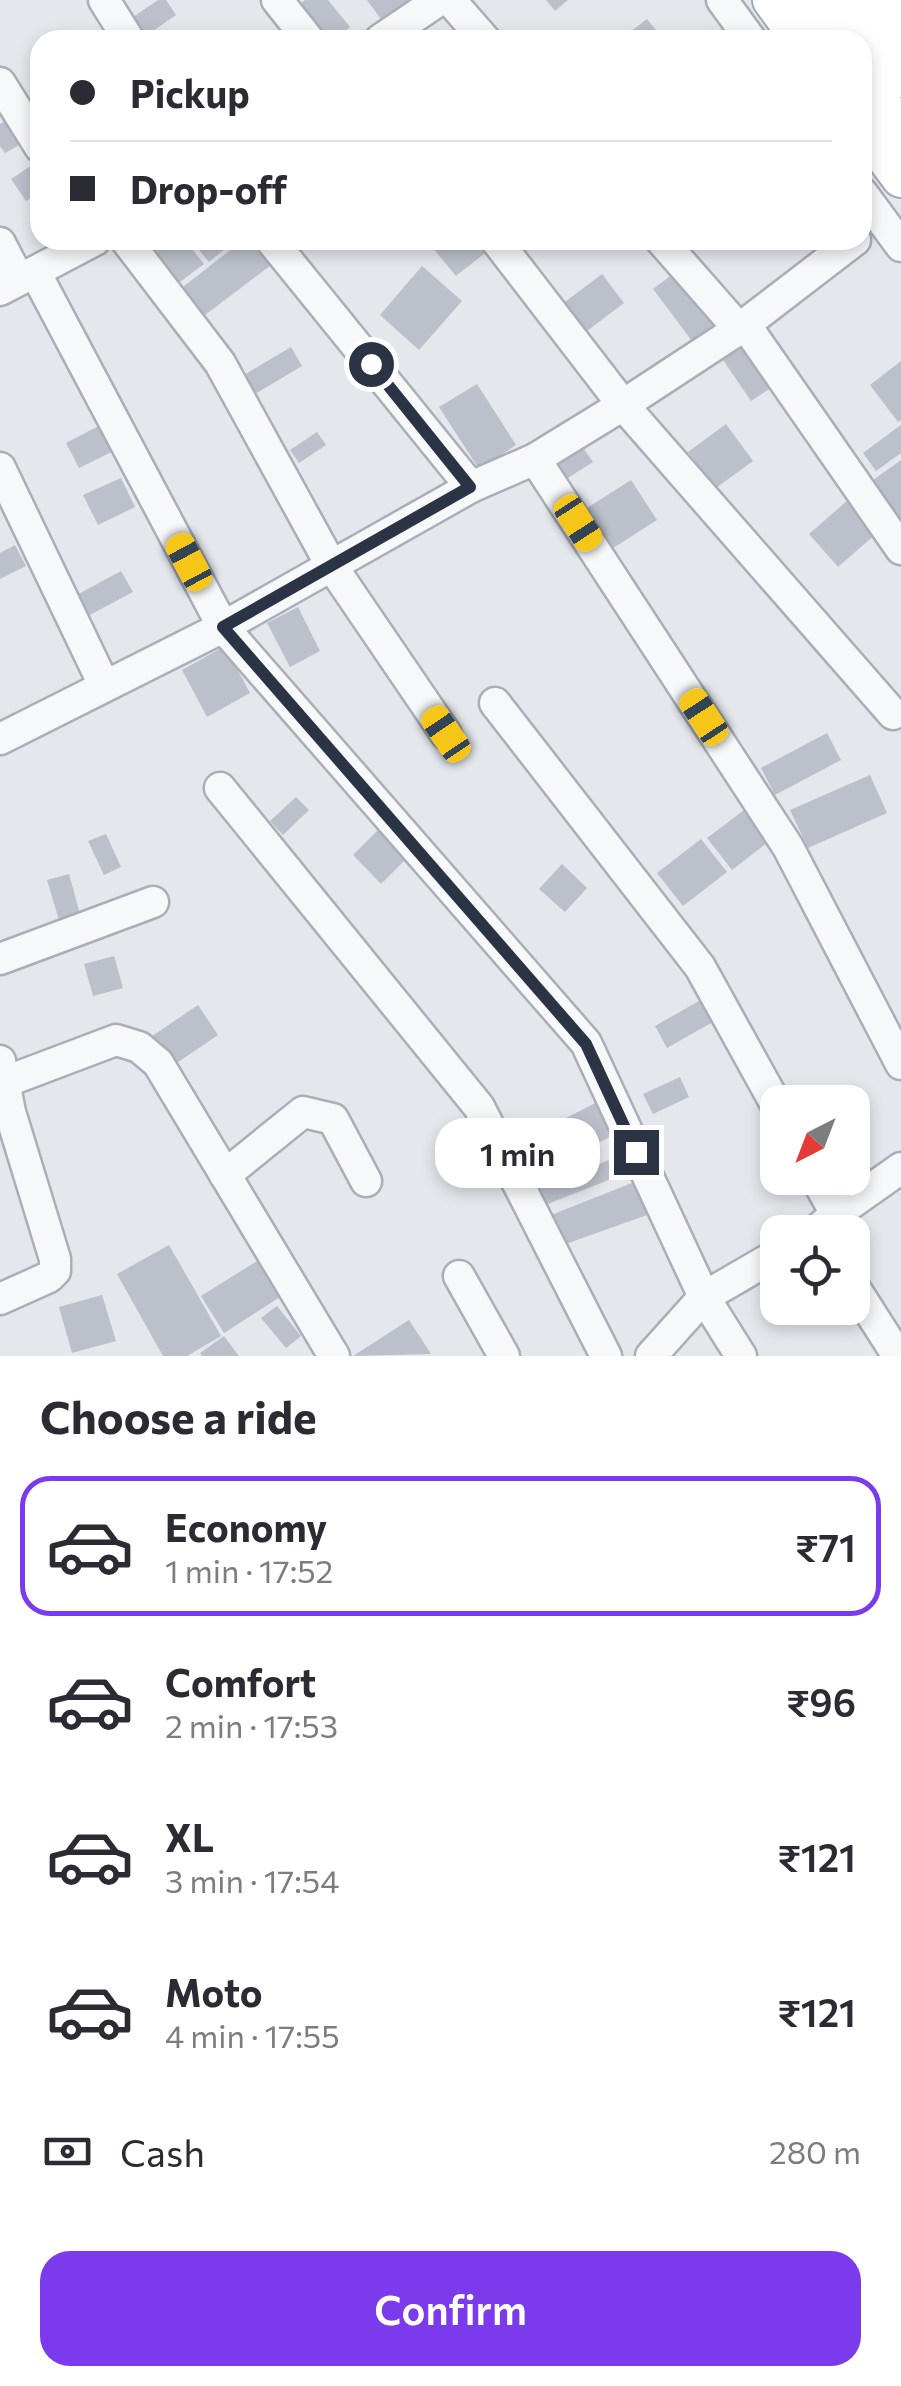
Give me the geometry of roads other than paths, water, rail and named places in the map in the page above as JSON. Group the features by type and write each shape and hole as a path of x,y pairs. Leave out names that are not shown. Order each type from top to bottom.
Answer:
{"highway":[{"path":"804,0 826,30"},
{"path":"846,0 868,30"},
{"path":"872,36 901,76"},
{"path":"872,95 901,134"}],"main road":[{"path":"772,0 794,30"},
{"path":"885,0 901,24"},
{"path":"872,139 901,178"}],"street":[{"path":"104,0 123,30"},
{"path":"278,0 302,30"},
{"path":"395,30 439,0"},
{"path":"450,0 476,30"},
{"path":"722,0 744,30"},
{"path":"0,83 30,131"},
{"path":"872,226 901,246"},
{"path":"0,244 18,281 223,627 586,1044 704,1297 741,1356"},
{"path":"18,281 76,250"},
{"path":"134,250 220,362 331,565 446,734"},
{"path":"279,250 470,487"},
{"path":"504,250 623,406 893,714"},
{"path":"669,250 739,329 752,333 901,550"},
{"path":"0,738 223,627 470,487 535,458 623,406 739,329 841,250"},
{"path":"535,458 788,847 901,1064"},
{"path":"0,468 104,685"},
{"path":"495,703 700,967 765,1085"},
{"path":"220,788 480,1107 606,1356"},
{"path":"0,959 153,902"},
{"path":"0,1299 55,1271 55,1259 5,1114 2,1071 116,1040 139,1047 158,1063 334,1356"},
{"path":"225,1175 303,1112 332,1119 366,1180"},
{"path":"838,1215 901,1168"},
{"path":"651,1356 704,1297 760,1264"},
{"path":"459,1276 504,1356"},
{"path":"870,1312 898,1356"}]}
